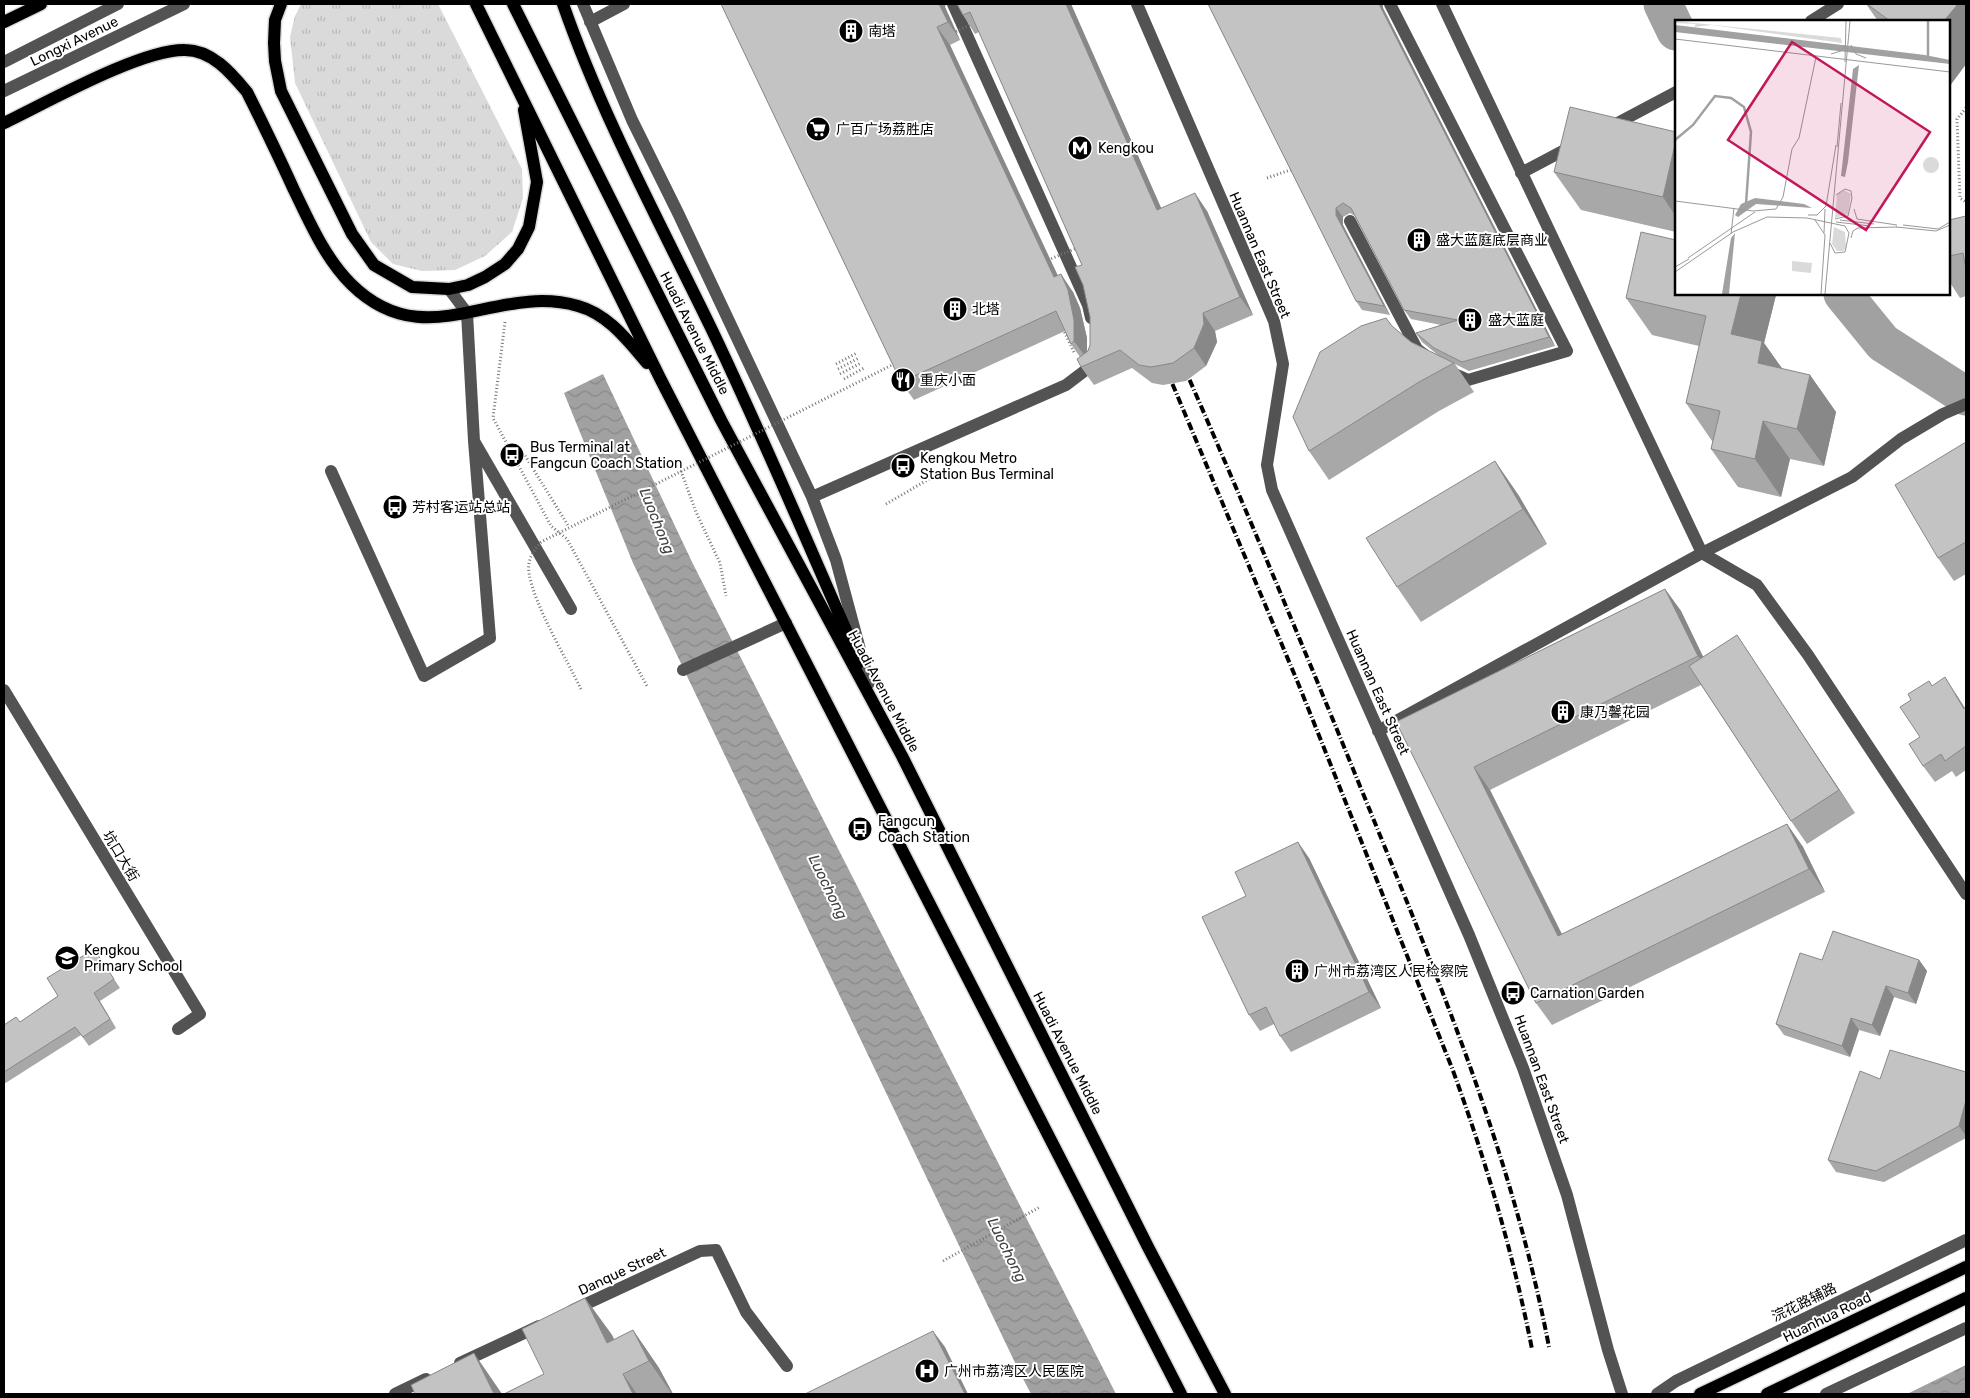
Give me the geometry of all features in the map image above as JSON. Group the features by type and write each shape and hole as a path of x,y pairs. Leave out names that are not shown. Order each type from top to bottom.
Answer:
{"main road":[{"path":"4,22 41,4"},
{"path":"280,4 274,20 274,43 275,61 281,90 352,234 374,265 412,287 449,289 468,285 505,264 518,249 529,227 535,205 537,182 519,88"},
{"path":"476,4 519,88 660,378 998,1041 1181,1394"},
{"name":"Huadi Avenue Middle","path":"513,4 721,420 902,756 1148,1246 1225,1394"},
{"path":"563,4 576,42 612,123 732,372 902,756"},
{"path":"4,123 139,61 165,53 186,50 200,53 218,62 232,73 247,92 318,238 338,269 352,285 376,303 396,314 427,318 506,311 543,300 578,306 602,318 621,333 660,378"},
{"name":"Huanhua Road","path":"1700,1394 1966,1267"},
{"path":"1767,1394 1966,1298"}],"street":[{"name":"Longxi Avenue","path":"9,60 118,4"},
{"name":"Longxi Avenue","path":"4,92 184,4"},
{"path":"583,4 632,120 812,497 836,560 869,682"},
{"path":"590,22 624,4"},
{"path":"953,4 1088,305 1094,329"},
{"name":"Huannan East Street","path":"1137,4 1274,321 1283,364 1267,465 1272,490 1469,935 1536,1102 1567,1195 1608,1350 1622,1394"},
{"path":"1350,221 1417,349 1436,364 1468,380 1567,351 1390,4"},
{"path":"1442,4 1702,553 1757,585 1808,655 1966,894"},
{"path":"1813,20 1838,4"},
{"path":"1521,173 1675,93"},
{"path":"332,471 424,676 490,638 474,441 467,313 449,289"},
{"path":"812,497 1066,385 1095,363 1095,346"},
{"path":"1378,731 1702,553 1852,477 1901,439 1943,414 1966,404"},
{"path":"474,441 571,609"},
{"path":"684,670 786,623"},
{"name":"坑口大街","path":"4,690 200,1014 178,1028"},
{"name":"浣花路辅路","path":"1657,1394 1685,1377 1966,1240"},
{"name":"Danque Street","path":"565,1314 700,1251 716,1250 746,1312 787,1366"},
{"path":"394,1394 547,1323"},
{"path":"1826,1394 1966,1328"}],"path":[{"path":"948,36 973,24"},
{"path":"1966,108 1957,119 1960,198 1966,202"},
{"path":"1267,178 1300,166"},
{"path":"1042,263 1082,245"},
{"path":"506,311 493,418 551,526 568,538 647,686"},
{"path":"1059,320 1074,352"},
{"path":"836,364 857,353"},
{"path":"838,369 859,358"},
{"path":"581,689 536,595 529,572 531,553 541,542 569,526 900,362"},
{"path":"840,374 861,363"},
{"path":"844,379 864,368"},
{"path":"512,455 524,454 569,526"},
{"path":"682,471 696,512 720,563 726,596"},
{"path":"886,504 929,479"},
{"path":"943,1261 1040,1207"}],"green space":[{"path":"301,4 438,4 522,169 523,198 512,232 485,256 455,270 422,271 393,264 371,242 295,83 290,37 295,16"}],"water":[{"name":"Luochong","path":"603,374 693,564 1116,1394 1031,1394 1018,1369 633,563 564,393"},
{"path":"1966,1365 1966,1394 1907,1394"}],"building":[{"path":"721,4 939,4 948,22 937,27 1054,277 1061,274 1068,290 1074,320 1074,341 1071,344 1056,311 901,382"},
{"name":"Kengkou","path":"957,4 1066,4 1157,210 1195,193 1240,297 1203,313 1204,324 1194,348 1173,363 1151,367 1139,365 1120,350 1081,367 1077,359 1088,351 1090,345 1090,317 1083,285 1075,267 1082,265 970,12 963,15"},
{"name":"盛大蓝庭底层商业","path":"1208,4 1379,4 1549,337 1462,362 1434,348 1416,333 1458,320 1404,310 1351,208 1343,203 1336,208 1336,215 1384,306 1356,301"},
{"path":"1867,4 1958,4 1945,20 1889,20"},
{"path":"1570,107 1675,132 1675,144 1663,197 1554,172"},
{"path":"1966,216 1966,269 1963,253 1950,256 1950,220"},
{"path":"1641,232 1675,240 1675,295 1741,295 1731,334 1762,341 1758,363 1810,375 1797,429 1763,421 1755,459 1711,449 1720,411 1686,403 1706,316 1626,298"},
{"path":"1386,318 1392,326 1411,342 1454,363 1419,382 1309,451 1293,417 1320,352 1361,326"},
{"path":"1966,442 1966,542 1938,558 1895,485"},
{"path":"1495,461 1523,509 1397,587 1366,538"},
{"path":"1665,589 1698,656 1474,767 1558,936 1787,824 1809,869 1536,1003 1396,722"},
{"path":"1737,635 1839,790 1791,821 1689,666"},
{"path":"1945,677 1964,709 1966,707 1966,746 1945,761 1941,754 1923,766 1909,744 1920,737 1900,707 1911,700 1908,694 1929,681 1932,686"},
{"name":"广州市荔湾区人民检察院","path":"1298,842 1369,992 1280,1036 1266,1007 1249,1015 1202,917 1246,896 1235,872"},
{"path":"1833,931 1919,960 1908,993 1886,986 1872,1025 1851,1018 1842,1046 1776,1024 1800,953 1822,960"},
{"path":"94,949 114,979 94,993 110,1019 83,1037 75,1027 4,1072 4,1025 16,1017 20,1022 58,996 47,978"},
{"path":"1890,1050 1966,1072 1966,1100 1959,1126 1876,1171 1828,1160 1860,1071 1880,1079"},
{"path":"585,1298 607,1343 633,1330 649,1361 623,1374 633,1394 504,1394 544,1374 522,1329"},
{"path":"933,1331 965,1394 805,1394"},
{"path":"474,1353 494,1394 415,1394 411,1385"}],"waterway":[{"path":"1663,4 1675,29"},
{"path":"1844,295 1883,343 1966,396"}],"railway":[{"path":"1184,367 1328,708 1452,1016 1497,1146 1517,1212 1549,1347"},
{"path":"1167,371 1298,683 1452,1068 1498,1207 1525,1313 1532,1349"}],"place":[{"name":"南塔","path":"851,31"},
{"name":"广百广场荔胜店","path":"818,129"},
{"name":"Kengkou","path":"1080,148"},
{"name":"盛大蓝庭底层商业","path":"1419,240"},
{"name":"北塔","path":"955,309"},
{"name":"盛大蓝庭","path":"1470,320"},
{"name":"重庆小面","path":"903,380"},
{"name":"Bus Terminal at Fangcun Coach Station","path":"512,455"},
{"name":"Kengkou Metro Station Bus Terminal","path":"903,466"},
{"name":"芳村客运站总站","path":"395,507"},
{"name":"康乃馨花园","path":"1563,712"},
{"name":"Fangcun Coach Station","path":"860,829"},
{"name":"Kengkou Primary School","path":"67,958"},
{"name":"广州市荔湾区人民检察院","path":"1297,971"},
{"name":"Carnation Garden","path":"1513,993"},
{"name":"广州市荔湾区人民医院","path":"927,1371"}]}
